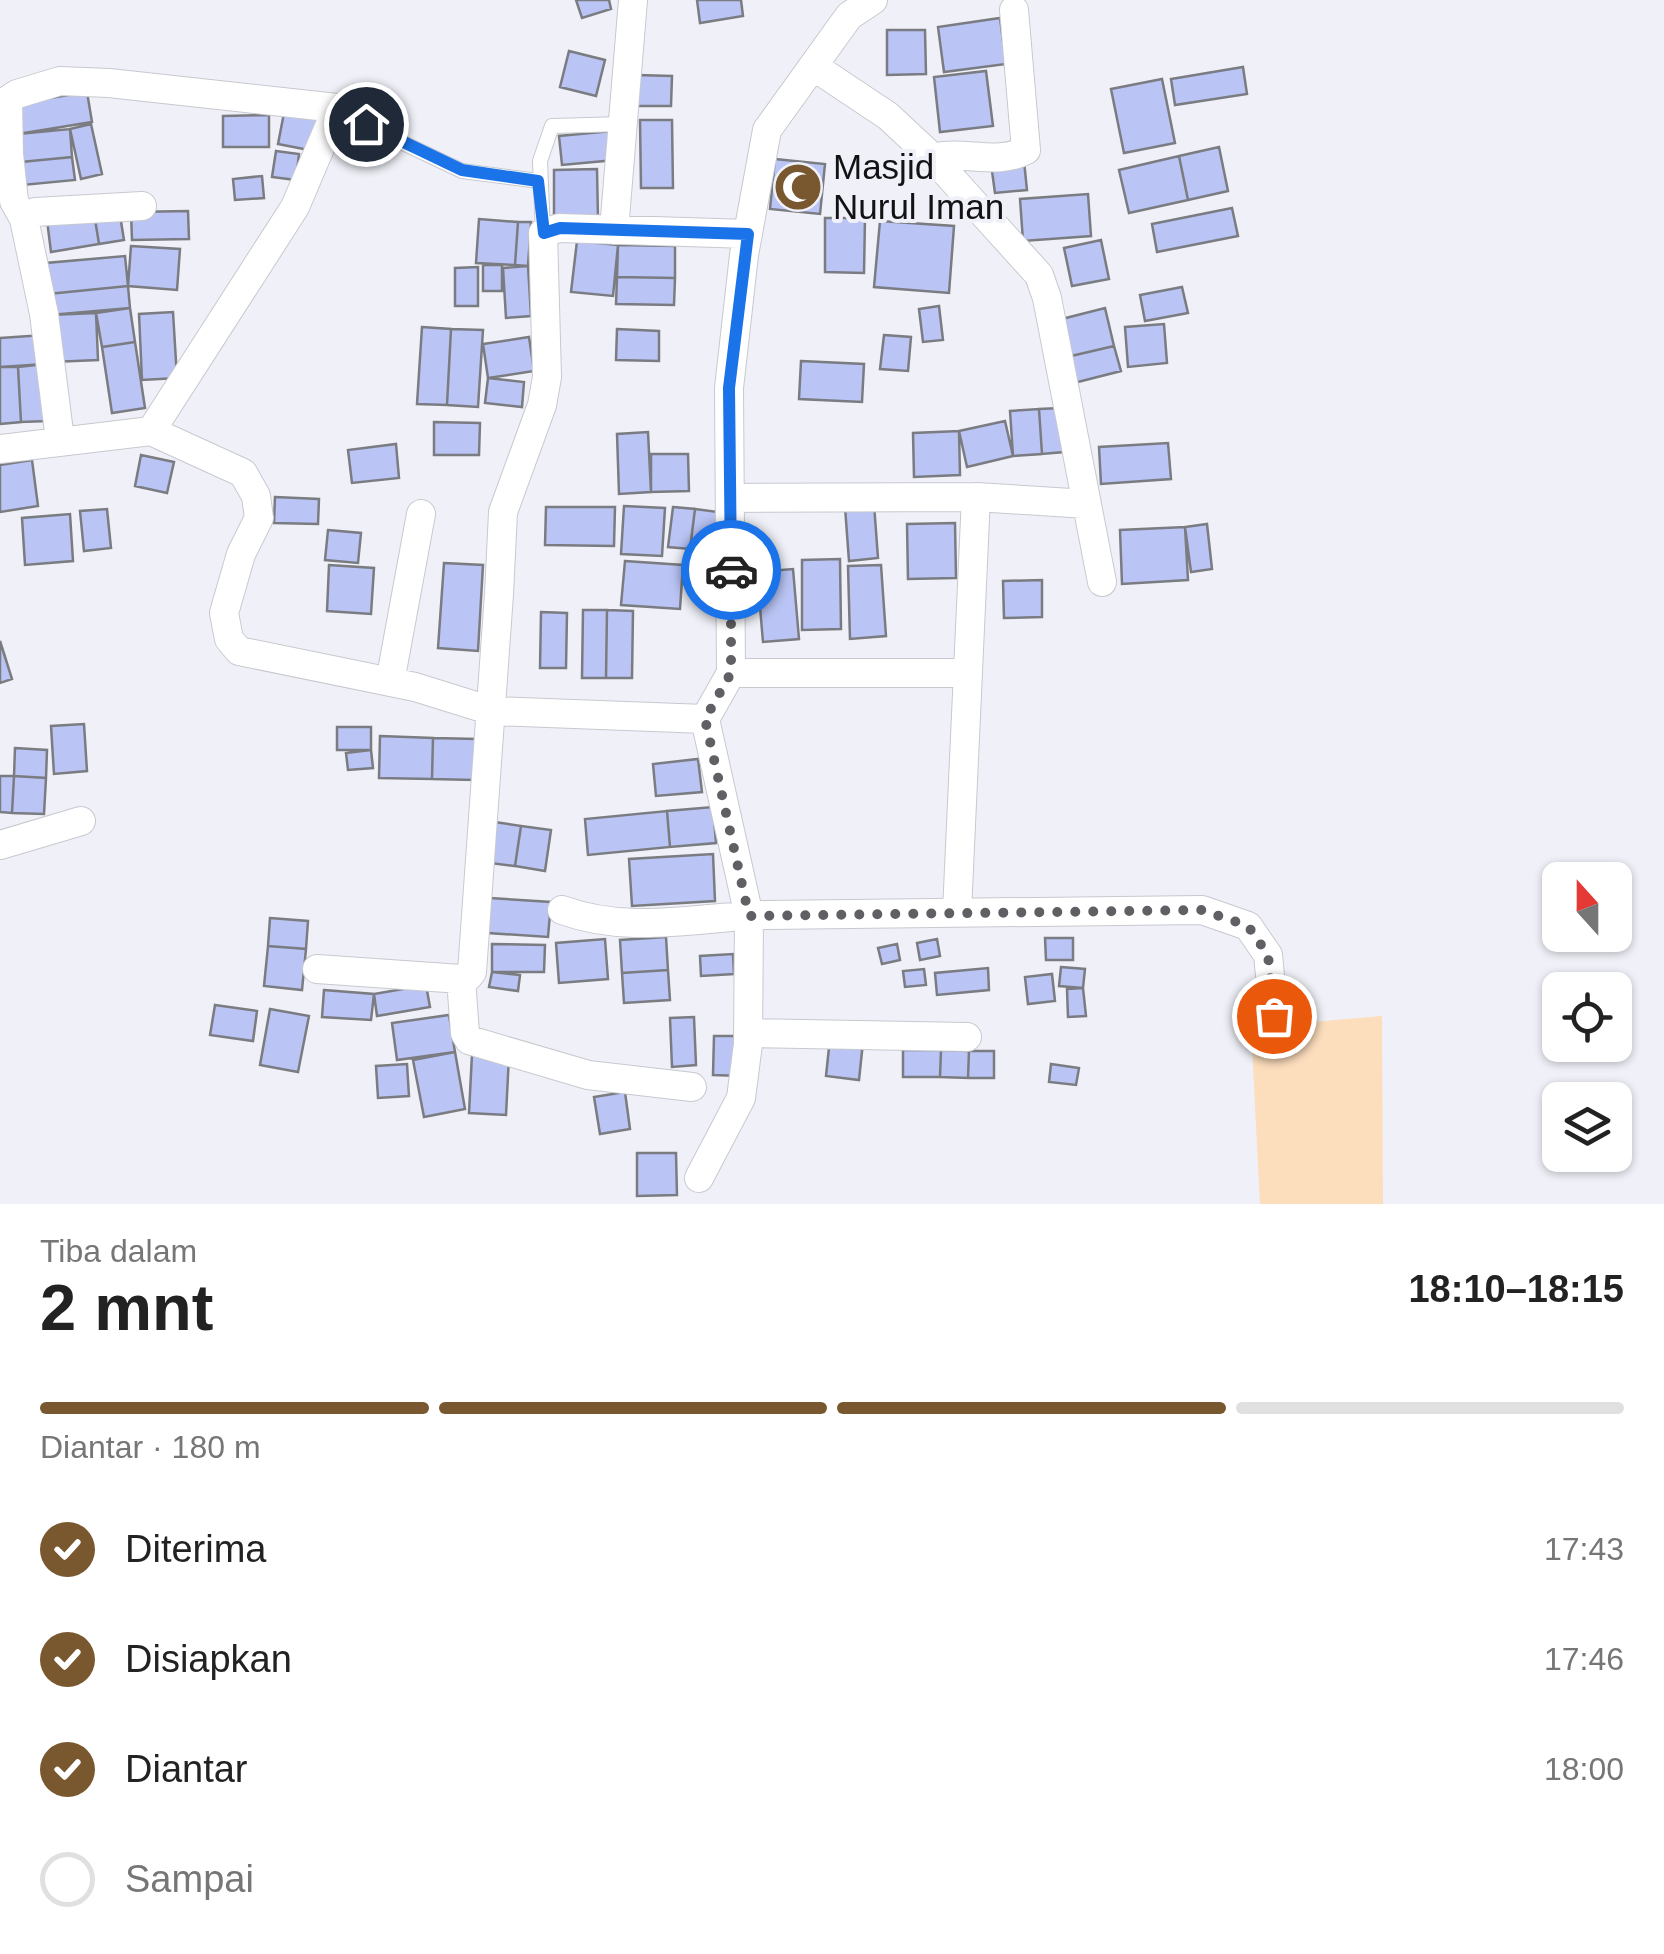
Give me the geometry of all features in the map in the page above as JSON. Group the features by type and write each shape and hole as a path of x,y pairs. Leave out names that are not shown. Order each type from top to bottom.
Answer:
{"street":[{"path":"614,230 633,0"},
{"path":"699,1178 741,1098 748,1033 749,916 705,719 731,673 729,388 748,234 767,130 848,16 873,0"},
{"path":"933,158 950,153 1017,155 1026,150 1014,10"},
{"path":"812,66 888,116 933,158 1040,275 1102,582"},
{"path":"60,440 44,314 24,219 14,202 15,182 5,155 8,100 60,82 108,82 337,108 295,207 152,431"},
{"path":"24,219 35,212 142,206"},
{"path":"317,969 461,979 472,972 503,512 542,404 547,378 544,233 560,228 748,234"},
{"path":"0,450 152,431 243,473 256,496 258,518 241,554 224,613 229,639 239,652 415,687 492,712 705,719"},
{"path":"731,498 976,497 1087,504"},
{"path":"956,912 976,497"},
{"path":"390,682 421,514"},
{"path":"731,673 968,673"},
{"path":"0,846 81,821"},
{"path":"562,910 589,920 669,925 749,916 1202,910 1248,926 1268,955 1274,1016"},
{"path":"461,979 465,1033 469,1040 588,1076 692,1088"},
{"path":"748,1033 967,1037"}],"lane":[{"path":"337,108 462,170 538,181"},
{"path":"544,233 538,181 552,126 623,124"}],"shaded area":[{"path":"1382,1016 1383,1204 1260,1204 1251,1027"}],"building":[{"path":"576,0 609,0 611,9 582,18"},
{"path":"697,0 741,0 743,16 700,23"},
{"path":"1000,18 1006,64 944,72 938,27"},
{"path":"887,30 925,30 926,74 887,75"},
{"path":"569,51 605,60 596,96 560,87"},
{"path":"1243,67 1247,94 1175,105 1171,79"},
{"path":"986,71 993,126 940,132 934,77"},
{"path":"637,75 672,76 671,106 637,106"},
{"path":"1162,79 1175,143 1124,153 1111,89"},
{"path":"87,92 92,122 18,134 13,104"},
{"path":"284,113 320,119 314,151 278,144"},
{"path":"269,115 269,147 223,147 223,116"},
{"path":"640,120 672,120 673,188 641,188"},
{"path":"91,124 102,174 81,179 70,129"},
{"path":"70,129 72,157 21,162 18,134"},
{"path":"612,131 615,160 562,165 559,136"},
{"path":"1219,147 1228,191 1188,200 1179,156"},
{"path":"276,151 299,154 296,180 272,177"},
{"path":"1179,156 1188,200 1129,213 1119,170"},
{"path":"72,157 75,180 23,185 21,162"},
{"name":"Masjid Nurul Iman","path":"775,159 825,164 820,214 770,209"},
{"path":"1024,161 1027,190 995,193 991,164"},
{"path":"597,169 598,219 554,219 554,170"},
{"path":"262,176 264,198 235,200 233,179"},
{"path":"1088,194 1091,236 1023,241 1020,199"},
{"path":"1232,208 1238,236 1157,252 1152,224"},
{"path":"119,209 124,240 99,244 94,213"},
{"path":"188,211 189,239 132,240 131,212"},
{"path":"94,213 99,244 51,252 47,220"},
{"path":"825,218 865,218 864,273 825,272"},
{"path":"479,219 518,222 515,265 476,263"},
{"path":"880,221 954,226 949,293 874,287"},
{"path":"518,222 531,222 528,266 515,265"},
{"path":"1101,240 1109,279 1072,286 1064,248"},
{"path":"577,241 618,245 613,296 571,292"},
{"path":"618,245 675,246 675,278 617,277"},
{"path":"131,246 180,249 177,290 128,286"},
{"path":"125,256 128,286 48,294 46,263"},
{"path":"483,265 502,265 502,291 483,291"},
{"path":"528,266 531,316 506,318 503,268"},
{"path":"478,267 478,306 455,306 455,268"},
{"path":"617,277 675,278 674,305 616,304"},
{"path":"128,286 130,308 50,315 48,294"},
{"path":"1182,287 1188,313 1145,321 1140,295"},
{"path":"939,306 943,340 923,342 919,309"},
{"path":"130,308 135,342 102,347 96,313"},
{"path":"1105,308 1114,346 1067,357 1058,320"},
{"path":"173,312 177,378 142,380 139,314"},
{"path":"96,313 98,360 52,362 50,315"},
{"path":"1164,324 1167,363 1128,367 1125,327"},
{"path":"422,327 451,329 447,405 417,404"},
{"path":"451,329 483,330 478,407 447,405"},
{"path":"617,329 659,331 659,361 616,360"},
{"path":"43,335 45,364 0,367 0,338"},
{"path":"884,335 911,337 908,371 880,369"},
{"path":"529,337 534,371 488,378 483,344"},
{"path":"135,342 145,408 112,413 102,347"},
{"path":"1114,346 1121,371 1074,383 1067,357"},
{"path":"801,361 864,364 862,402 799,399"},
{"path":"45,364 48,421 21,422 18,367"},
{"path":"0,367 18,367 21,422 0,424"},
{"path":"488,378 524,382 522,407 485,403"},
{"path":"1061,408 1064,452 1042,454 1039,409"},
{"path":"1039,409 1042,454 1013,456 1010,411"},
{"path":"1005,421 1013,456 967,467 959,431"},
{"path":"434,422 480,423 479,455 434,455"},
{"path":"959,431 960,475 914,477 913,433"},
{"path":"648,432 651,492 619,494 617,434"},
{"path":"1168,443 1171,479 1101,484 1099,447"},
{"path":"396,444 399,478 352,483 348,450"},
{"path":"651,454 688,454 689,491 651,492"},
{"path":"141,455 174,462 167,493 135,486"},
{"path":"32,460 38,506 0,512 0,465"},
{"path":"275,497 319,499 318,524 274,523"},
{"path":"874,504 878,558 849,561 845,507"},
{"path":"624,506 665,508 662,556 621,554"},
{"path":"546,507 615,507 614,546 545,545"},
{"path":"673,507 695,509 690,549 668,547"},
{"path":"107,509 111,548 84,551 80,511"},
{"path":"695,509 718,512 713,552 690,549"},
{"path":"70,514 73,561 25,565 22,518"},
{"path":"955,523 956,578 908,579 907,524"},
{"path":"1207,524 1212,569 1191,572 1185,527"},
{"path":"1185,527 1188,580 1122,584 1120,530"},
{"path":"328,530 361,533 358,563 325,560"},
{"path":"840,559 841,629 802,630 802,560"},
{"path":"625,561 683,565 680,609 621,605"},
{"path":"444,563 483,565 478,651 438,648"},
{"path":"329,565 374,568 371,614 327,611"},
{"path":"881,565 886,636 850,639 848,566"},
{"path":"793,569 799,639 763,642 757,572"},
{"path":"1042,580 1042,617 1004,618 1003,581"},
{"path":"583,610 607,610 606,678 582,678"},
{"path":"607,610 633,611 632,678 606,678"},
{"path":"541,612 567,613 566,668 540,668"},
{"path":"0,641 12,679 0,683"},
{"path":"84,724 87,771 54,774 51,726"},
{"path":"337,727 371,727 371,750 337,750"},
{"path":"380,736 433,738 432,779 379,778"},
{"path":"433,738 477,739 475,780 432,779"},
{"path":"15,748 47,750 46,778 14,776"},
{"path":"371,750 373,768 348,770 346,753"},
{"path":"698,759 702,792 656,796 653,764"},
{"path":"0,776 14,776 12,813 0,812"},
{"path":"14,776 46,778 44,814 12,813"},
{"path":"713,807 716,843 670,847 667,811"},
{"path":"667,811 670,847 588,855 585,819"},
{"path":"488,821 521,826 515,866 482,862"},
{"path":"521,826 551,830 545,871 515,866"},
{"path":"713,854 715,901 632,906 629,859"},
{"path":"490,898 551,902 548,937 488,933"},
{"path":"270,918 308,921 306,949 268,946"},
{"path":"666,937 668,970 622,973 620,940"},
{"path":"1045,938 1073,938 1073,960 1046,960"},
{"path":"605,939 608,979 559,983 556,943"},
{"path":"937,939 940,956 920,960 917,943"},
{"path":"492,944 545,945 544,972 492,972"},
{"path":"897,944 900,960 882,964 878,948"},
{"path":"268,946 306,949 302,990 264,986"},
{"path":"733,954 734,974 701,976 700,956"},
{"path":"1061,967 1085,969 1083,988 1059,986"},
{"path":"988,968 989,990 937,995 935,973"},
{"path":"924,969 926,985 905,987 903,971"},
{"path":"668,970 670,1000 624,1003 622,973"},
{"path":"492,972 520,975 518,991 489,987"},
{"path":"1052,974 1055,1001 1028,1004 1025,977"},
{"path":"426,985 430,1007 377,1016 374,994"},
{"path":"1083,988 1086,1016 1068,1017 1067,989"},
{"path":"324,990 374,994 371,1020 322,1017"},
{"path":"215,1005 257,1011 253,1041 210,1035"},
{"path":"270,1009 309,1016 298,1072 260,1065"},
{"path":"449,1015 455,1052 397,1060 392,1023"},
{"path":"694,1017 696,1065 672,1067 670,1018"},
{"path":"714,1036 743,1036 742,1076 713,1075"},
{"path":"830,1038 863,1042 859,1080 826,1076"},
{"path":"903,1050 941,1050 940,1077 903,1077"},
{"path":"941,1050 969,1051 968,1078 940,1077"},
{"path":"969,1051 994,1051 994,1078 968,1078"},
{"path":"455,1052 465,1109 424,1117 413,1060"},
{"path":"472,1054 509,1056 506,1115 469,1113"},
{"path":"407,1064 409,1096 378,1098 376,1066"},
{"path":"1051,1064 1079,1068 1076,1085 1049,1082"},
{"path":"625,1092 630,1129 600,1134 594,1097"},
{"path":"637,1153 676,1153 677,1195 637,1196"}],"way so far":[{"path":"731,570 731,673 705,719 749,916 1202,910 1248,926 1268,955 1274,1016"}],"place":[{"name":"Masjid Nurul Iman","path":"798,187"}],"route":[{"path":"366,124 462,170 538,181 544,233 560,228 748,234 729,388 731,570"}]}
